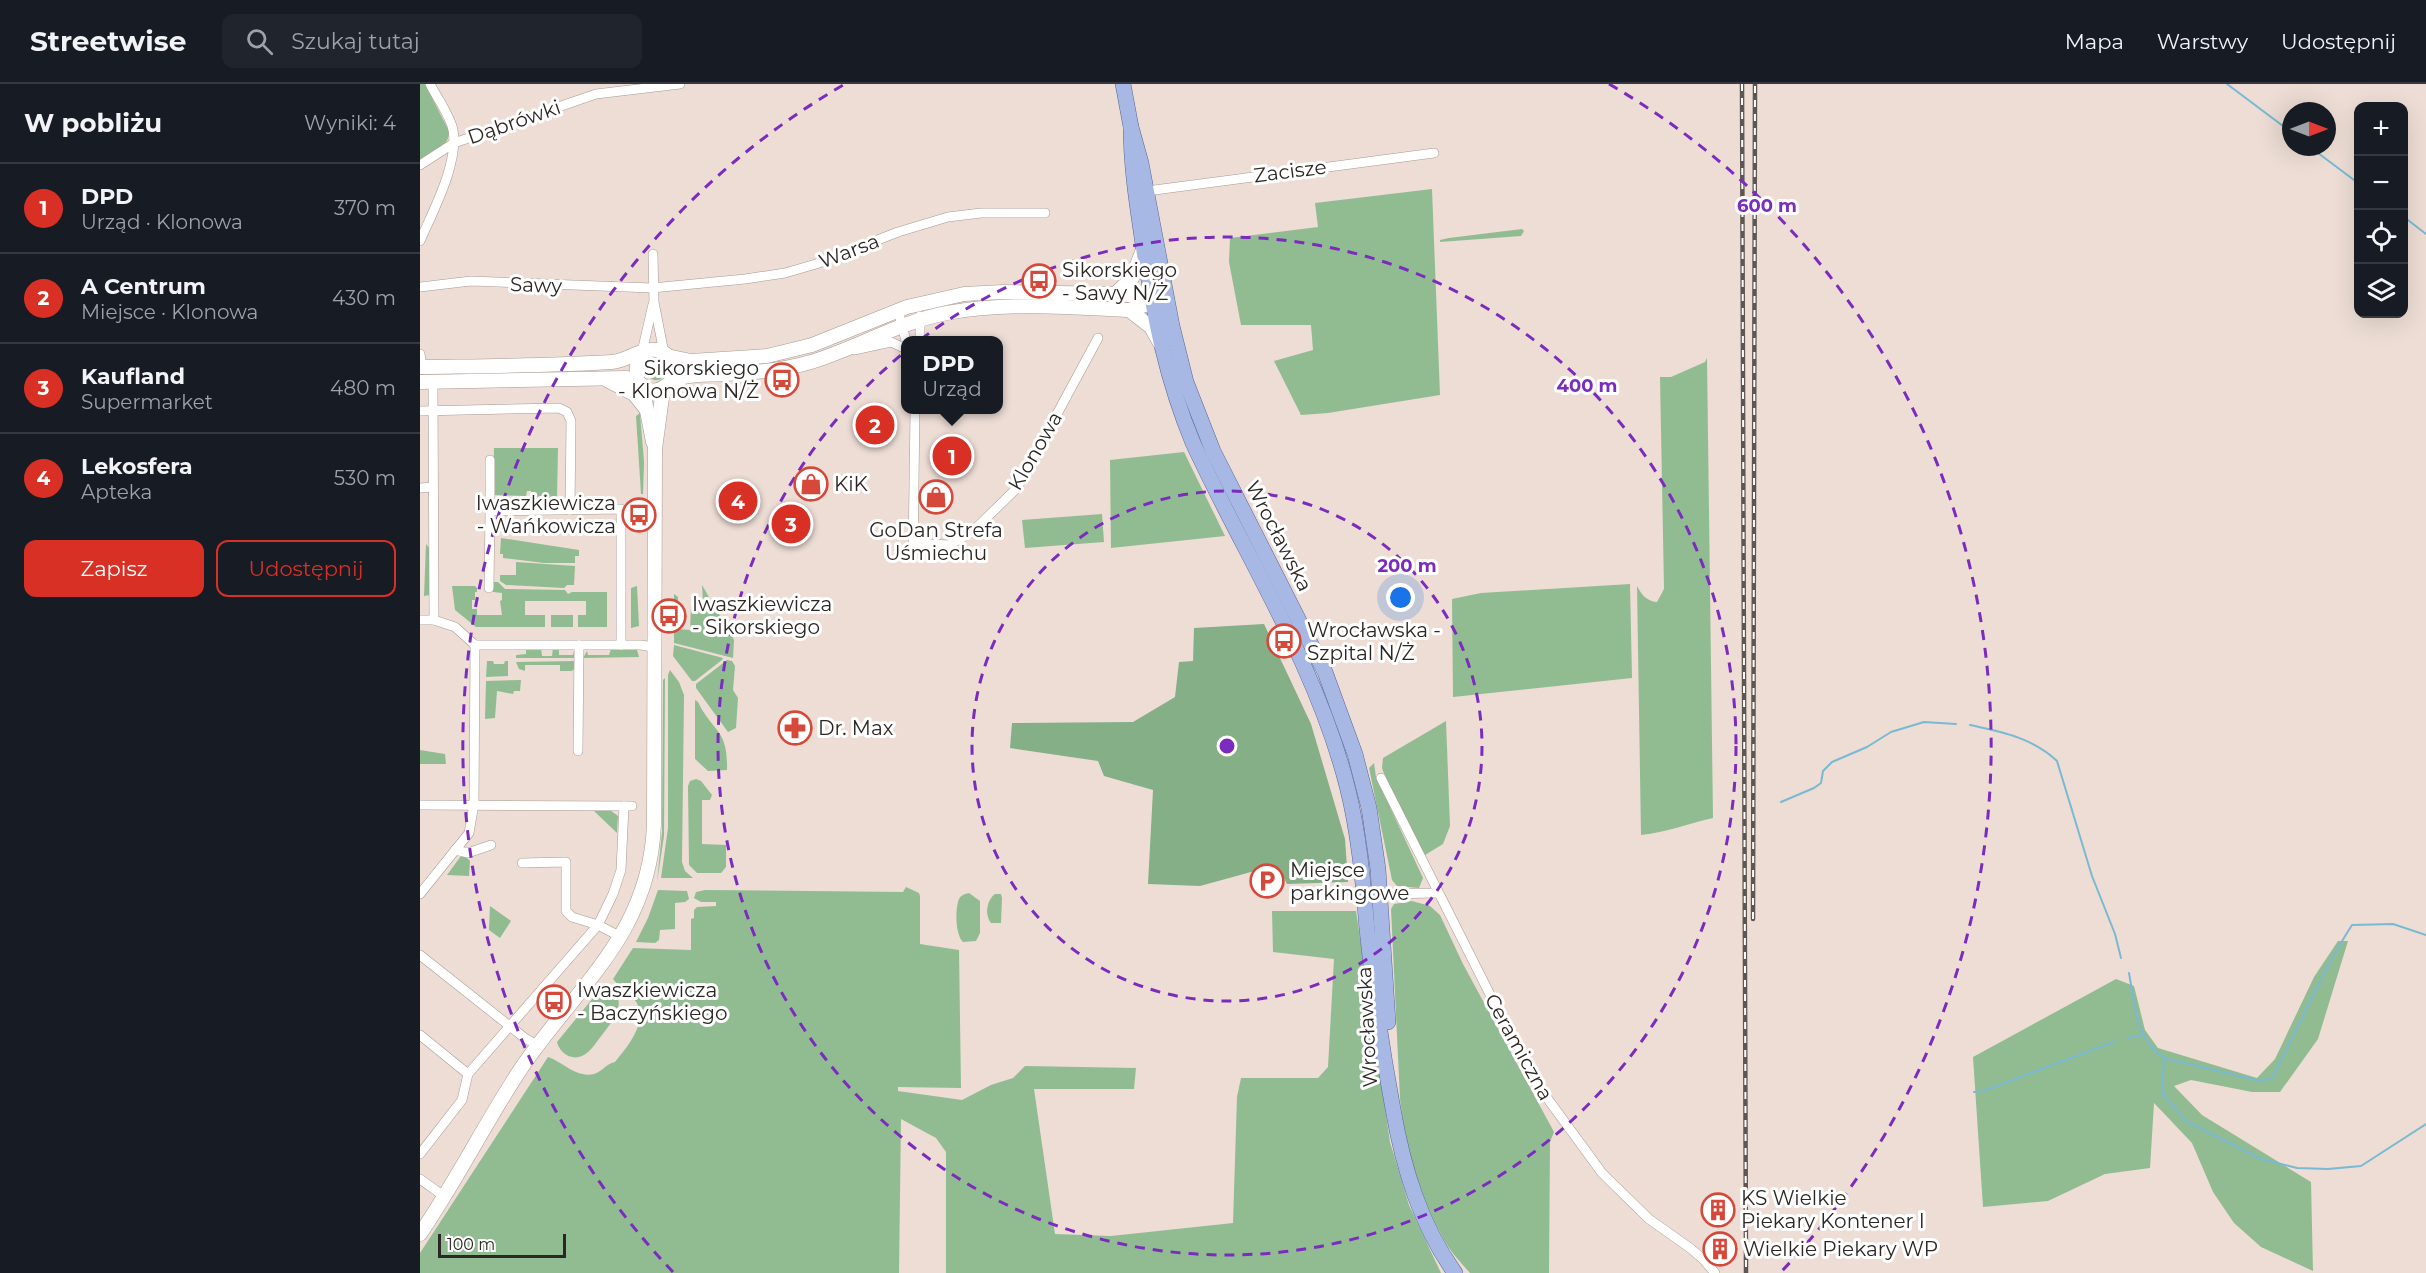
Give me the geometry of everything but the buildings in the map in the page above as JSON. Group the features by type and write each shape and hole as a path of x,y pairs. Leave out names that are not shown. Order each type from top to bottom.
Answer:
{"main road":[{"name":"Wrocławska","path":"1123,84 1131,128 1142,163 1162,278 1186,382 1199,420 1325,672 1340,709 1369,808 1381,894 1392,1106"},
{"name":"Wrocławska","path":"1131,128 1131,164 1152,300 1172,388 1193,443 1311,681 1339,758 1353,811 1360,852 1370,954 1388,1091 1405,1171 1425,1222 1455,1273"}],"street":[{"path":"420,241 440,199 454,143 453,127 430,84"},
{"name":"Dąbrówki","path":"420,165 454,143 596,94 649,85 680,84"},
{"name":"Zacisze","path":"1147,190 1434,153"},
{"name":"Warsa","path":"652,288 785,273 816,264 927,222 948,217 981,213 1045,213"},
{"path":"1115,294 1132,278 1144,246"},
{"path":"420,1234 445,1197 521,1069 621,937 642,892 652,851 655,449 662,397 674,373 672,363 665,354 654,302 653,254"},
{"path":"840,352 902,326 946,313 987,308 1129,310 1152,300 1160,291 1162,278"},
{"name":"Sawy","path":"420,287 471,281 652,288"},
{"path":"421,363 612,362 651,350 680,360 691,361 767,356 812,345 917,304 952,296 987,292 1142,296 1152,300 1164,311 1172,326"},
{"path":"654,302 637,366 655,449"},
{"path":"917,304 921,320 920,336"},
{"path":"898,310 905,336"},
{"path":"1129,310 1151,327 1161,344"},
{"name":"Klonowa","path":"913,543 949,545 972,532 1017,488 1098,338"},
{"path":"434,620 433,411 426,382 602,378 640,383 652,390 667,386 683,377 781,369 840,352 891,342 901,347"},
{"path":"602,378 630,392 646,409"},
{"path":"420,411 559,408 567,412 571,421 570,510"},
{"path":"913,556 915,414"},
{"path":"489,460 489,584"},
{"path":"420,488 433,488"},
{"path":"490,511 621,509 621,645"},
{"path":"420,620 434,620 455,627 475,645 653,647"},
{"path":"420,894 469,833 474,804 475,645"},
{"path":"578,751 579,645"},
{"name":"Ceramiczna","path":"1381,778 1531,1076 1602,1173 1624,1197 1649,1219 1704,1259 1715,1273"},
{"path":"420,805 628,806 621,870 613,894 598,925 508,1025 468,1074 462,1100 420,1154"},
{"path":"455,850 468,853 491,845"},
{"path":"522,863 566,862 566,911 572,917 598,925 621,937"},
{"path":"1381,894 1437,893"},
{"path":"420,955 526,1039 538,1045"},
{"path":"420,1035 468,1074"},
{"path":"420,1179 445,1197"}],"green space":[{"path":"420,84 425,84 449,131 449,137 435,152 420,160"},
{"path":"1432,189 1440,395 1328,413 1301,415 1274,361 1313,350 1311,325 1241,325 1229,262 1230,238 1318,227 1315,203"},
{"path":"1522,229 1524,231 1521,236 1440,242 1440,240 1449,238"},
{"path":"1707,358 1713,818 1641,835 1637,586 1645,597 1657,602 1664,589 1660,377 1671,377 1705,362"},
{"path":"652,360 667,369 661,379 653,380 642,371"},
{"path":"640,413 644,462 643,494 641,494 636,416"},
{"path":"494,448 558,448 557,499 531,499 531,491 527,491 526,496 493,495"},
{"path":"1184,452 1225,536 1111,548 1110,460"},
{"path":"1102,514 1104,542 1025,548 1022,520"},
{"path":"501,538 579,550 579,556 575,556 575,563 544,563 503,558 503,554 500,554"},
{"path":"426,544 430,549 430,595 424,596"},
{"path":"516,562 575,566 574,585 567,585 564,588 506,585 500,581 500,575 516,575"},
{"path":"493,582 498,582 505,589 565,590 568,594 607,592 607,627 578,627 578,615 586,615 586,601 525,601 525,615 545,615 545,627 476,627 455,610 452,586 475,586 477,588 475,600 472,600 472,609 477,609 477,615 502,615 500,601 502,593 493,592"},
{"path":"1630,584 1632,678 1453,697 1452,599 1481,593"},
{"path":"702,585 734,640 733,658 674,643 674,594 678,597 678,629 690,630 691,606 699,606 703,602"},
{"path":"637,586 639,626 631,628 631,588"},
{"path":"551,615 573,615 573,627 551,627"},
{"path":"1264,624 1311,724 1345,839 1348,882 1287,884 1280,870 1251,872 1200,886 1148,884 1153,790 1104,776 1098,761 1010,748 1012,723 1133,722 1175,697 1179,662 1193,661 1194,628"},
{"path":"674,645 723,658 692,681 673,656"},
{"path":"526,648 541,648 542,656 552,656 553,648 559,648 559,655 573,655 574,651 575,658 516,658 516,655 526,654"},
{"path":"611,649 637,650 639,657 583,658 587,651 588,655 609,655"},
{"path":"727,660 732,661 735,666 733,690 738,698 736,728 728,732 696,688 696,684"},
{"path":"487,661 504,664 508,661 508,676 486,677"},
{"path":"575,661 575,668 572,671 560,671 560,665 525,665 525,671 519,669 516,662"},
{"path":"670,670 679,682 684,695 682,862 685,871 693,878 661,878 668,828 668,675"},
{"path":"665,678 664,836 657,882 662,832 663,680"},
{"path":"521,680 520,691 514,691 513,694 497,691 495,718 485,719 486,681"},
{"path":"695,700 722,738 727,756 727,770 708,771 695,759"},
{"path":"1446,721 1450,826 1443,844 1425,855 1421,853 1386,779 1382,768 1383,758"},
{"path":"420,750 445,754 446,764 420,764"},
{"path":"1374,763 1376,777 1423,878 1419,888 1397,886 1392,880 1369,768"},
{"path":"696,779 701,781 712,795 710,800 702,800 702,844 726,845 726,867 721,873 697,873 689,865 688,786 690,781"},
{"path":"610,810 618,816 617,833 594,811"},
{"path":"461,856 465,856 470,861 469,876 447,875"},
{"path":"906,887 919,893 920,896 920,944 959,950 961,1088 898,1087 898,1091 962,1100 991,1085 1013,1078 1025,1066 1136,1068 1134,1089 1034,1089 1055,1234 1111,1236 1233,1223 1237,1097 1241,1078 1318,1078 1328,1067 1334,959 1273,952 1272,911 1356,911 1390,1142 1409,1205 1441,1273 946,1273 946,1152 936,1138 901,1119 899,1273 420,1273 420,1253 548,1057 575,1072 587,1075 594,1074 615,1062 626,1048 639,1024 639,1007 613,979 633,948 691,950 691,919 694,918 694,910 697,907 716,906 716,902 701,902 694,898 696,892 705,890 903,892"},
{"path":"658,890 687,891 689,899 675,903 675,929 660,930 659,940 655,943 636,942 648,918"},
{"path":"969,893 980,901 980,933 976,941 963,942 956,918 957,907 961,897"},
{"path":"995,894 1001,894 1002,898 1001,923 991,923 988,916 988,903"},
{"path":"1412,901 1430,906 1440,915 1463,964 1554,1132 1550,1142 1549,1273 1470,1273 1449,1248 1423,1195 1406,1138 1400,1099 1391,909 1394,904"},
{"path":"490,906 511,921 500,938 489,930"},
{"path":"2338,941 2348,941 2318,1039 2280,1092 2252,1092 2191,1080 2174,1086 2202,1115 2311,1182 2313,1271 2261,1247 2234,1223 2213,1192 2192,1143 2154,1103 2150,1168 2105,1174 2048,1201 1983,1207 1973,1057 2116,979 2134,986 2145,1030 2158,1048 2257,1078 2275,1059 2314,977"},
{"path":"606,989 618,998 619,1004 615,1017 593,1047 585,1054 578,1057 566,1055 557,1042 597,993"}],"waterway":[{"path":"2227,84 2282,125"},
{"path":"2322,156 2354,180"},
{"path":"2408,220 2426,234"},
{"path":"1781,802 1821,783 1823,771 1832,762 1867,747 1891,732 1924,722 1956,724"},
{"path":"1970,725 2027,741 2057,761 2092,876 2115,934 2121,958"},
{"path":"2129,973 2138,1020 2147,1041 2154,1050 2164,1058 2260,1081 2272,1078 2320,981 2352,925 2393,924 2426,935"},
{"path":"2128,1038 2142,1035"},
{"path":"1974,1092 1983,1091 2114,1042"},
{"path":"2164,1058 2162,1093 2186,1121 2261,1159 2297,1168 2328,1169 2361,1166 2426,1124"}],"railway":[{"path":"1742,84 1746,1273"},
{"path":"1753,919 1755,84"}],"place":[{"name":"Sikorskiego - Sawy N/Ż","path":"1039,281"},
{"name":"Sikorskiego - Klonowa N/Ż","path":"782,380"},
{"name":"A Centrum","path":"875,425"},
{"name":"DPD","path":"952,456"},
{"name":"KiK","path":"811,484"},
{"name":"GoDan Strefa Uśmiechu","path":"936,497"},
{"name":"Lekosfera","path":"738,501"},
{"name":"Iwaszkiewicza - Wańkowicza","path":"639,515"},
{"name":"Kaufland","path":"791,524"},
{"name":"Iwaszkiewicza - Sikorskiego","path":"669,616"},
{"name":"Wrocławska - Szpital N/Ż","path":"1284,641"},
{"name":"Dr. Max","path":"795,728"},
{"name":"Miejsce parkingowe","path":"1267,881"},
{"name":"Iwaszkiewicza - Baczyńskiego","path":"554,1002"},
{"name":"KS Wielkie Piekary Kontener I","path":"1718,1210"},
{"name":"Wielkie Piekary WP","path":"1720,1249"}]}
